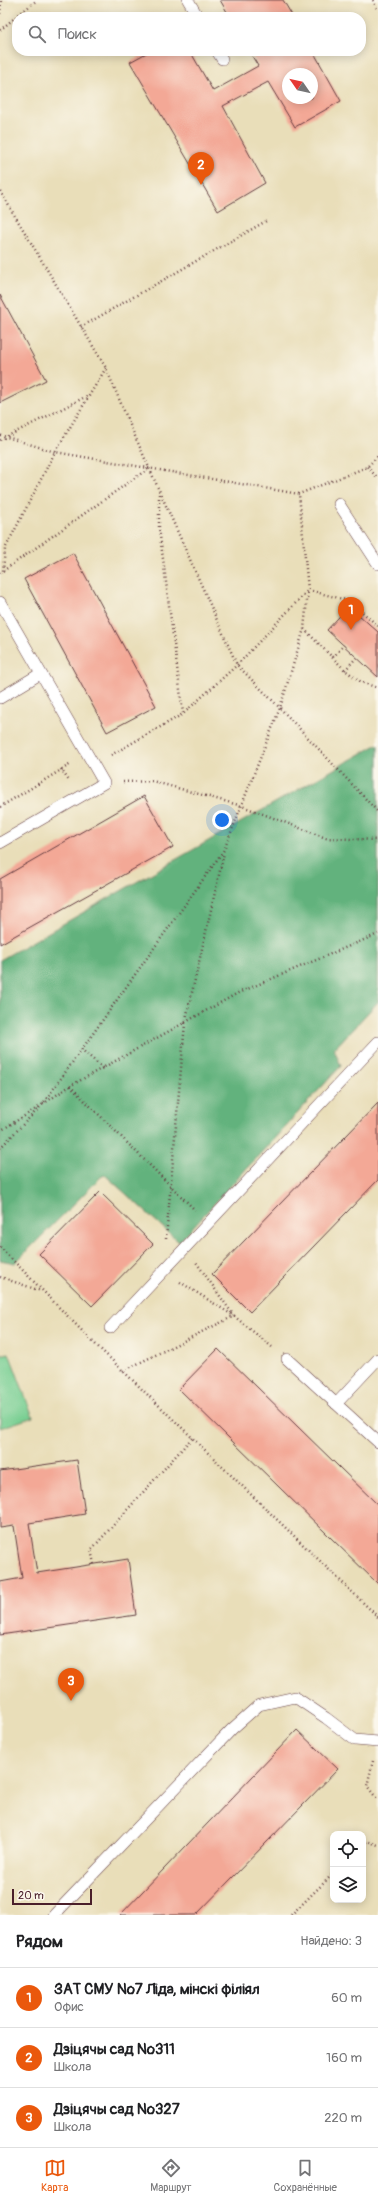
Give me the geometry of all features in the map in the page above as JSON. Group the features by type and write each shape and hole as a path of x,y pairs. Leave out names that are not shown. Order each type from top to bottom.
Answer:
{"lane":[{"path":"188,0 195,12"},
{"path":"339,504 378,564"},
{"path":"0,602 104,783 0,843"},
{"path":"0,698 40,674"},
{"path":"110,1328 378,1042"},
{"path":"287,1359 378,1442"},
{"path":"336,1404 378,1359"},
{"path":"54,1915 232,1729 259,1705 295,1697 355,1740 378,1742"}],"path":[{"path":"0,14 1,0"},
{"path":"22,12 37,0"},
{"path":"373,0 378,11"},
{"path":"0,30 12,20"},
{"path":"0,191 106,368 237,665 280,708 378,812"},
{"path":"81,327 268,220"},
{"path":"2,572 5,549 55,452 106,368"},
{"path":"0,440 90,395"},
{"path":"0,435 55,452 299,494 367,467 378,456"},
{"path":"367,467 378,478"},
{"path":"2,572 149,468"},
{"path":"159,491 159,528 183,714"},
{"path":"166,1241 185,1022 224,850 280,708 304,629 308,590 299,494"},
{"path":"0,807 62,769 90,761 183,714 237,665 308,590"},
{"path":"308,590 350,600 378,626"},
{"path":"304,629 345,670 361,682 378,688"},
{"path":"333,657 344,645"},
{"path":"345,670 357,658"},
{"path":"104,783 152,781 242,806 326,838 378,840"},
{"path":"0,1148 42,1105 224,850"},
{"path":"0,1131 70,1086 238,993 378,934"},
{"path":"81,1049 103,1068"},
{"path":"70,1086 208,1224"},
{"path":"0,1247 42,1292 122,1371 378,1617"},
{"path":"186,1248 234,1316"},
{"path":"164,1272 234,1316 287,1359"},
{"path":"0,1277 42,1292"},
{"path":"122,1371 234,1316"},
{"path":"94,1564 92,1550 192,1438"},
{"path":"374,1758 367,1786 378,1800"},
{"path":"366,1842 367,1841 378,1845"},
{"path":"291,1915 330,1877"}],"green space":[{"path":"378,744 378,1002 334,1049 341,1066 179,1242 104,1174 15,1263 0,1260 0,960"},
{"path":"9,1353 33,1417 0,1428 0,1355"}],"building":[{"path":"220,0 283,0 290,12 227,12"},
{"path":"141,56 193,56 213,91 258,66 252,56 316,56 341,101 295,127 268,82 223,106 265,183 218,211 130,62"},
{"path":"0,295 46,380 0,403"},
{"path":"73,553 156,706 107,732 24,579"},
{"path":"349,606 378,632 378,677 327,630"},
{"path":"144,796 173,847 0,944 0,879"},
{"path":"378,1103 378,1180 250,1312 212,1274"},
{"path":"100,1192 153,1244 92,1306 39,1254"},
{"path":"218,1349 378,1505 378,1584 179,1389"},
{"path":"77,1460 85,1514 29,1523 37,1573 128,1559 136,1615 0,1635 0,1582 22,1578 14,1526 0,1528 0,1471"},
{"path":"297,1730 338,1769 196,1915 120,1915"}],"place":[{"name":"Дзіцячы сад №311","path":"201,185"},
{"name":"ЗАТ СМУ №7 Ліда, мінскі філіял","path":"351,630"},
{"name":"Дзіцячы сад №327","path":"71,1701"}]}
